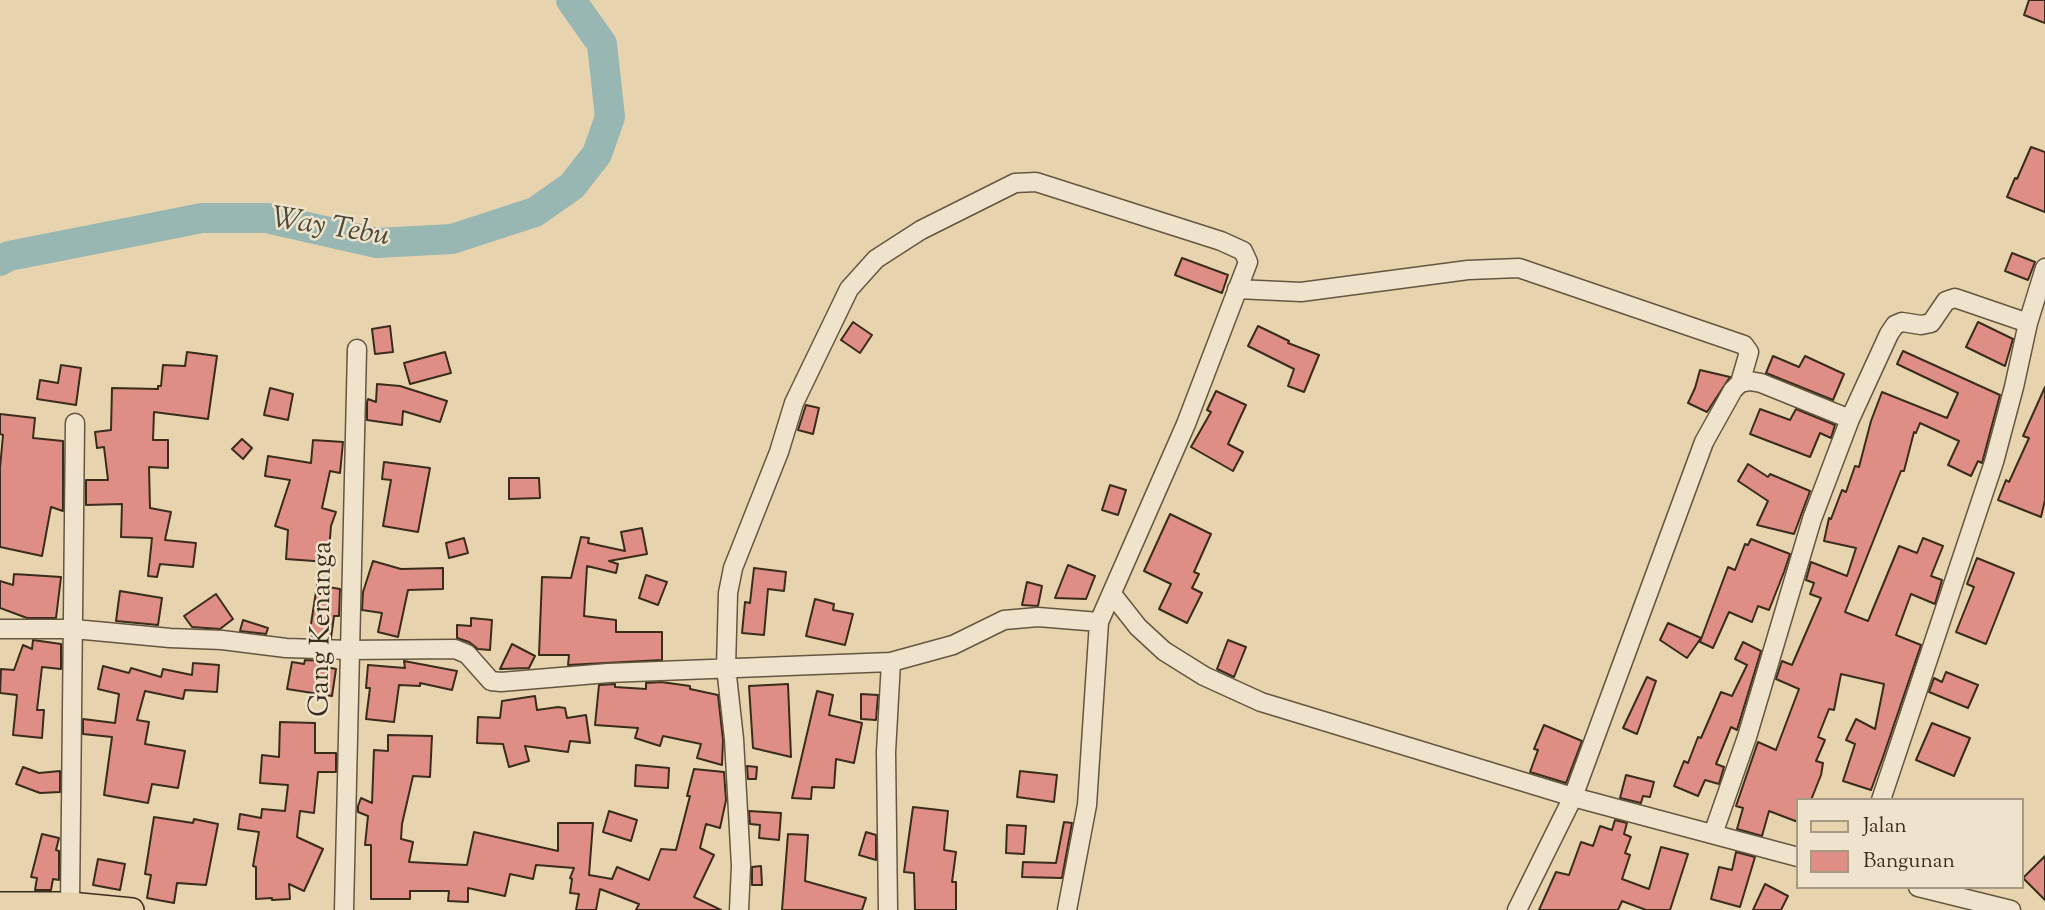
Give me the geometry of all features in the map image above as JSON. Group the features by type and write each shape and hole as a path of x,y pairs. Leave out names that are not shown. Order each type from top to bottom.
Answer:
{"main road":[{"path":"0,904 71,904 132,910"}],"street":[{"path":"739,910 741,866 735,751 726,667 728,593 733,568 779,452 794,403 849,289 876,260 921,230 1014,183 1036,182 1195,232 1243,251 1248,262 1186,424 1099,622 1087,806 1067,910"},
{"path":"1237,289 1301,292 1468,270 1519,268 1744,345 1749,352 1740,383 1733,390 1704,442 1573,797 1517,910"},
{"path":"1882,798 1994,462 2028,323 2045,268"},
{"path":"1713,834 1747,737 1812,519 1850,419 1889,334 1895,325 1902,323 1931,323 1946,301 1955,299 2028,323"},
{"name":"Gang Kenanga","path":"344,910 357,349"},
{"path":"1740,383 1761,383 1850,419"},
{"path":"71,904 75,423"},
{"path":"1112,594 1138,627 1164,651 1204,676 1261,702 1573,797 1797,857"},
{"path":"0,629 74,629 222,640 286,648 462,650 491,681 501,682 608,673 891,662 953,645 1004,621 1038,617 1099,622"},
{"path":"888,910 886,752 891,662"},
{"path":"1926,889 2011,910"}],"building":[{"path":"2029,0 2045,0 2045,23 2024,15"},
{"path":"2031,147 2045,152 2045,212 2007,197"},
{"path":"2012,253 2035,262 2028,280 2005,271"},
{"path":"1182,258 1228,275 1222,293 1175,275"},
{"path":"853,322 872,335 860,353 841,340"},
{"path":"1978,322 2013,339 2005,366 1966,347"},
{"path":"390,326 393,352 375,354 372,329"},
{"path":"1258,326 1289,341 1288,343 1319,355 1304,392 1288,386 1294,369 1248,346"},
{"path":"1903,351 2000,395 1982,463 1978,461 1971,476 1948,465 1959,441 1920,423 1916,433 1914,432 1904,471 1901,471 1845,612 1868,621 1899,546 1917,553 1923,538 1943,546 1931,576 1942,580 1935,604 1911,594 1896,635 1921,645 1883,757 1871,790 1843,781 1855,744 1846,740 1856,719 1875,729 1884,684 1841,674 1834,710 1829,709 1818,737 1825,740 1816,761 1823,763 1821,775 1812,798 1797,798 1797,822 1769,811 1762,836 1737,829 1743,808 1736,806 1758,742 1776,750 1799,689 1776,679 1782,661 1792,665 1821,598 1810,594 1814,583 1806,580 1811,562 1847,576 1856,548 1824,541 1829,518 1831,519 1842,490 1846,492 1855,466 1859,467 1882,392 1947,418 1958,393 1897,364"},
{"path":"187,352 217,356 208,419 154,412 153,440 168,440 168,468 149,467 150,508 171,512 165,540 196,543 193,567 160,564 157,577 148,576 152,538 121,537 122,504 86,505 86,480 108,480 104,447 97,448 95,432 111,430 112,388 158,389 158,386 161,386 163,365 185,366"},
{"path":"445,352 451,373 410,384 404,363"},
{"path":"1773,356 1799,367 1805,356 1844,374 1833,400 1766,373"},
{"path":"61,365 81,368 76,405 37,399 40,380 58,383"},
{"path":"1700,370 1730,377 1707,412 1688,403"},
{"path":"377,384 400,386 447,401 440,422 403,411 402,425 367,420 367,402 368,399 376,402"},
{"path":"2045,387 2045,500 2041,517 1998,500 2029,438 2023,436"},
{"path":"270,388 293,394 288,420 264,415"},
{"path":"1216,391 1246,405 1228,444 1243,452 1233,471 1191,447 1211,412 1207,410"},
{"path":"806,405 819,408 813,434 798,430"},
{"path":"1760,409 1790,420 1796,409 1835,425 1831,438 1820,433 1810,457 1750,434"},
{"path":"0,414 35,418 33,438 63,441 63,511 51,507 42,556 0,547 0,468 3,435 0,434"},
{"path":"242,439 252,448 243,459 232,449"},
{"path":"313,440 343,442 340,473 330,471 322,508 336,512 331,526 328,562 286,559 288,530 275,526 290,480 265,476 268,456 311,463"},
{"path":"384,462 430,468 418,532 383,526 391,480 382,479"},
{"path":"1748,464 1768,477 1770,474 1810,491 1794,534 1757,525 1768,501 1738,481"},
{"path":"509,478 539,478 540,498 509,499"},
{"path":"1110,485 1126,490 1118,515 1102,510"},
{"path":"1170,514 1211,534 1194,572 1199,574 1192,588 1202,593 1187,623 1159,609 1171,584 1144,571"},
{"path":"642,528 647,554 609,561 618,564 616,573 587,566 584,616 616,620 616,632 662,632 662,660 568,665 569,655 539,655 542,577 571,578 581,537 589,538 588,543 625,551 621,532"},
{"path":"464,538 468,553 449,558 446,543"},
{"path":"1751,539 1790,554 1784,572 1769,610 1758,606 1752,622 1729,612 1713,648 1700,642 1728,567 1735,570 1745,544 1748,545"},
{"path":"1977,558 2014,573 1986,644 1956,632 1974,587 1967,584"},
{"path":"373,561 401,569 443,568 443,589 408,590 398,637 378,632 382,613 362,610 363,592"},
{"path":"1068,565 1095,576 1086,599 1055,598"},
{"path":"754,568 786,572 784,591 768,589 764,635 742,633 745,602 750,603"},
{"path":"14,574 61,577 56,618 27,618 0,608 0,581 13,585"},
{"path":"646,575 667,582 658,605 639,598"},
{"path":"1027,582 1042,586 1038,606 1022,605"},
{"path":"317,585 340,589 339,616 334,616 331,638 309,637"},
{"path":"120,591 162,598 158,625 116,621"},
{"path":"216,594 233,619 220,629 192,627 184,616"},
{"path":"815,599 834,604 833,610 853,614 845,645 806,636"},
{"path":"471,618 492,620 490,650 478,649 457,638 457,625 471,626"},
{"path":"243,620 268,628 266,634 240,631"},
{"path":"1668,623 1701,638 1687,658 1660,640"},
{"path":"33,640 61,644 61,669 42,667 37,710 44,710 42,738 13,735 17,695 0,693 1,669 14,670 23,645 32,649"},
{"path":"1228,640 1246,647 1234,677 1217,669"},
{"path":"1743,642 1761,651 1737,730 1731,727 1716,764 1724,767 1719,784 1705,780 1698,796 1674,786 1684,761 1688,763 1698,737 1701,738 1721,692 1732,696 1747,665 1735,659"},
{"path":"512,644 535,656 529,668 500,669"},
{"path":"305,660 327,661 326,667 336,669 332,696 287,689 292,662 304,664"},
{"path":"404,661 457,671 452,690 420,683 420,686 399,685 394,722 366,719 370,688 366,688 368,665 405,668"},
{"path":"193,663 219,665 217,692 185,690 183,699 145,691 137,720 149,722 145,744 185,751 178,788 152,784 148,803 104,795 112,737 83,734 83,719 115,723 119,694 98,689 103,666 129,673 131,668 161,677 163,669 192,675"},
{"path":"1946,672 1978,685 1968,708 1929,692 1934,678 1942,682"},
{"path":"1647,677 1656,681 1637,734 1623,728"},
{"path":"646,683 690,686 690,689 718,695 723,740 722,765 697,758 701,744 663,736 660,746 635,738 638,728 595,725 599,685 615,684 615,687 646,689"},
{"path":"788,684 791,757 753,748 749,686"},
{"path":"817,691 833,695 829,715 862,723 854,763 836,759 834,788 812,787 811,799 792,798"},
{"path":"861,694 878,695 876,720 861,719"},
{"path":"535,696 537,710 558,707 565,708 567,718 586,715 590,743 570,741 568,752 525,746 529,761 509,767 503,744 477,743 478,717 500,718 502,701"},
{"path":"280,722 315,723 315,753 336,753 336,772 318,772 314,813 300,811 297,837 323,849 304,891 289,884 290,899 256,899 256,867 253,866 259,832 238,829 240,814 261,818 262,809 285,811 288,785 260,783 262,755 279,757"},
{"path":"1932,723 1970,738 1954,776 1916,760"},
{"path":"1544,725 1582,741 1566,783 1530,772 1538,750 1534,749"},
{"path":"388,735 432,736 430,777 413,776 402,824 401,839 413,842 409,862 467,865 474,832 558,851 558,823 593,823 589,875 612,879 617,867 649,880 661,849 676,850 694,769 724,772 726,800 720,828 706,824 700,848 714,855 694,897 721,910 636,910 639,904 600,889 596,910 576,910 579,894 570,893 570,878 574,868 536,865 533,879 510,874 505,896 468,888 468,902 448,901 449,891 410,891 410,899 371,899 371,845 365,845 368,816 358,812 358,806 361,798 372,803 374,750 388,751"},
{"path":"636,765 669,768 668,788 635,786"},
{"path":"747,766 757,767 756,779 748,779"},
{"path":"23,767 39,773 60,771 60,792 40,793 16,784"},
{"path":"1020,771 1057,775 1054,802 1017,797"},
{"path":"1626,775 1654,782 1650,797 1643,796 1641,803 1620,798"},
{"path":"913,807 948,811 944,850 956,852 952,882 956,882 956,910 915,910 914,873 904,872"},
{"path":"609,811 637,820 631,841 603,832"},
{"path":"749,811 781,813 779,840 759,838 760,825 750,824"},
{"path":"154,817 193,823 194,819 218,824 206,885 177,883 174,903 147,898 151,875 145,874"},
{"path":"1615,820 1627,823 1624,834 1631,837 1625,853 1630,855 1622,879 1649,889 1661,847 1688,854 1670,910 1646,910 1622,901 1618,910 1539,910 1556,872 1569,875 1581,842 1593,846 1600,826 1612,830"},
{"path":"1064,822 1072,823 1062,878 1022,877 1023,862 1056,863"},
{"path":"1007,825 1026,826 1024,854 1006,853"},
{"path":"866,832 876,835 876,860 859,855"},
{"path":"42,834 59,838 56,850 59,851 59,880 53,879 51,890 35,890 37,878 31,877"},
{"path":"788,834 808,835 805,881 866,898 862,910 782,910"},
{"path":"1736,852 1755,857 1740,907 1711,899 1719,867 1732,870"},
{"path":"2045,856 2045,900 2024,879"},
{"path":"98,859 125,864 120,890 93,885"},
{"path":"761,866 762,885 752,885 752,867"},
{"path":"1765,884 1788,896 1781,910 1753,910"}],"waterway":[{"name":"Way Tebu","path":"0,261 9,256 202,218 267,218 377,243 452,239 535,212 572,186 597,154 610,117 602,44 571,0"}]}
